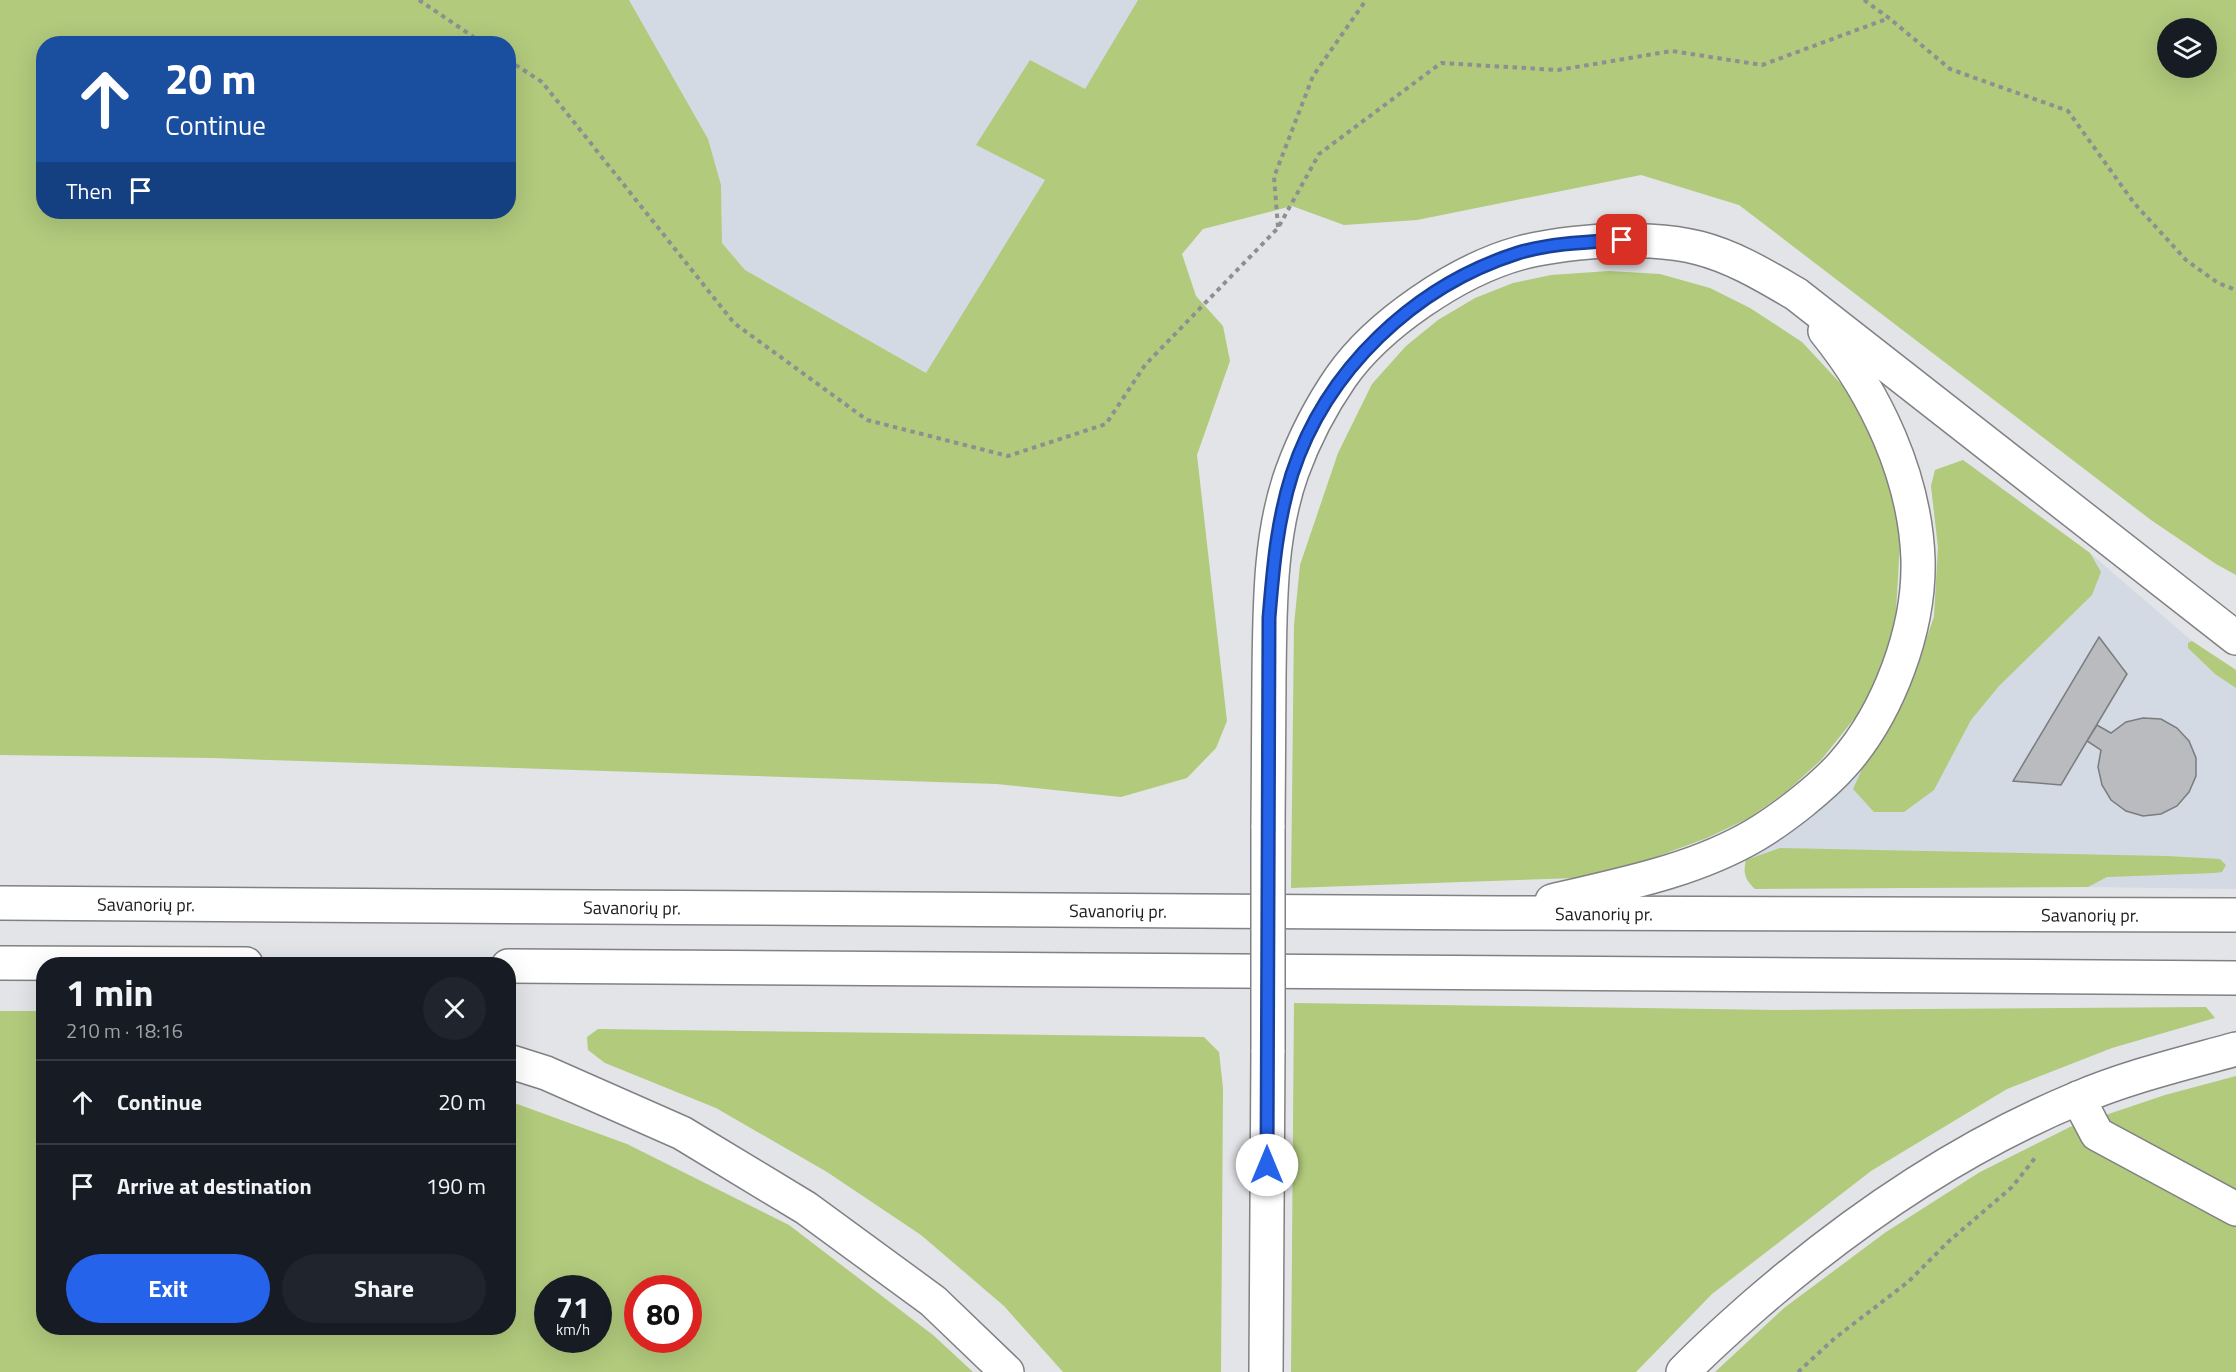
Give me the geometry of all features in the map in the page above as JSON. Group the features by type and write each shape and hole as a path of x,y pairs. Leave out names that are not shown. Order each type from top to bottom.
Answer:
{"main road":[{"path":"1266,1372 1269,618 1276,537 1292,474 1318,414 1343,375 1376,339 1420,302 1464,274 1520,253 1578,243 1644,239 1699,248 1745,265 1796,294 2236,638"},
{"path":"1500,913 1653,877 1755,836 1802,801 1843,764 1877,716 1900,663 1915,609 1918,559 1912,506 1895,450 1868,393 1840,349 1796,294"},
{"name":"Savanorių pr.","path":"0,903 1500,913 2236,915"},
{"path":"0,963 36,964"},
{"path":"516,966 2236,978"},
{"path":"1683,1372 1786,1278 1847,1231 1924,1179 1980,1145 2078,1098 2147,1073 2236,1049"},
{"path":"516,1063 546,1073 682,1133 806,1208 933,1301 1007,1372"},
{"path":"2078,1098 2097,1134 2236,1209"}],"path":[{"path":"419,0 472,36"},
{"path":"1278,228 1274,177 1278,166 1313,76 1366,0"},
{"path":"1864,0 1950,69 2068,111 2134,203 2186,260 2218,283 2236,290"},
{"path":"516,65 542,82 734,323 867,420 1008,456 1106,424 1145,365 1278,228 1319,154 1441,63 1558,70 1672,51 1762,65 1889,18"},
{"path":"1798,1372 1835,1338 1908,1282 1948,1242 2012,1187 2038,1154 2028,1120"}],"shaded area":[{"path":"629,0 1138,0 1085,89 976,145 1045,180 927,374 745,270 722,243 721,185"},
{"path":"1963,460 2090,553 2192,641 2236,670 2236,889 2088,887 1755,889 1747,881 1744,872 1746,860 1799,825 1863,767 1904,701 1934,617 1938,547 1931,486 1935,470"}],"green space":[{"path":"0,0 629,0 708,139 721,185 722,243 745,270 926,373 1045,180 976,145 1030,60 1085,89 1138,0 2236,0 2236,575 2151,520 1739,205 1641,175 1417,220 1344,225 1292,206 1203,229 1182,254 1196,296 1223,326 1230,361 1197,455 1227,721 1216,748 1187,778 1121,797 997,784 212,758 0,755"},
{"path":"1609,271 1660,274 1710,288 1750,308 1802,342 1842,385 1867,424 1890,479 1900,542 1896,612 1887,660 1862,709 1821,760 1786,792 1749,818 1707,838 1629,867 1575,878 1291,888 1294,625 1300,565 1338,453 1372,384 1406,346 1438,320 1475,298 1513,283 1551,275"},
{"path":"1963,460 2090,553 2101,572 2092,595 1999,686 1971,720 1934,790 1904,812 1874,812 1853,789 1863,767 1904,701 1934,617 1938,547 1931,486 1935,470"},
{"path":"2192,641 2236,670 2236,688 2215,674 2188,648 2188,643"},
{"path":"1780,848 2167,856 2220,859 2226,865 2222,872 2215,873 2107,877 2088,887 1755,889 1746,876 1746,860"},
{"path":"1294,1003 1777,1010 2206,1007 2215,1018 2112,1048 2007,1089 1871,1171 1712,1294 1636,1372 1291,1372"},
{"path":"0,1011 36,1011 36,1335 516,1335 516,1104 627,1144 789,1225 933,1335 973,1372 0,1372"},
{"path":"598,1029 1204,1037 1219,1052 1223,1088 1221,1372 1063,1372 1004,1306 921,1235 827,1172 716,1108 605,1063 588,1050 587,1037"},
{"path":"2236,1076 2236,1372 1715,1372 1784,1308 1886,1232 1980,1172 2070,1127 2165,1095"}],"building":[{"path":"2099,637 2127,674 2061,785 2013,781"},
{"path":"2143,718 2161,719 2177,728 2189,741 2196,758 2196,776 2189,792 2177,806 2161,814 2143,816 2126,811 2111,800 2102,785 2098,767 2101,750 2087,741 2097,725 2111,733 2126,722"}],"route":[{"path":"1267,1165 1269,618 1276,537 1292,474 1318,414 1343,375 1376,339 1420,302 1464,274 1520,253 1578,243 1622,240"}]}
